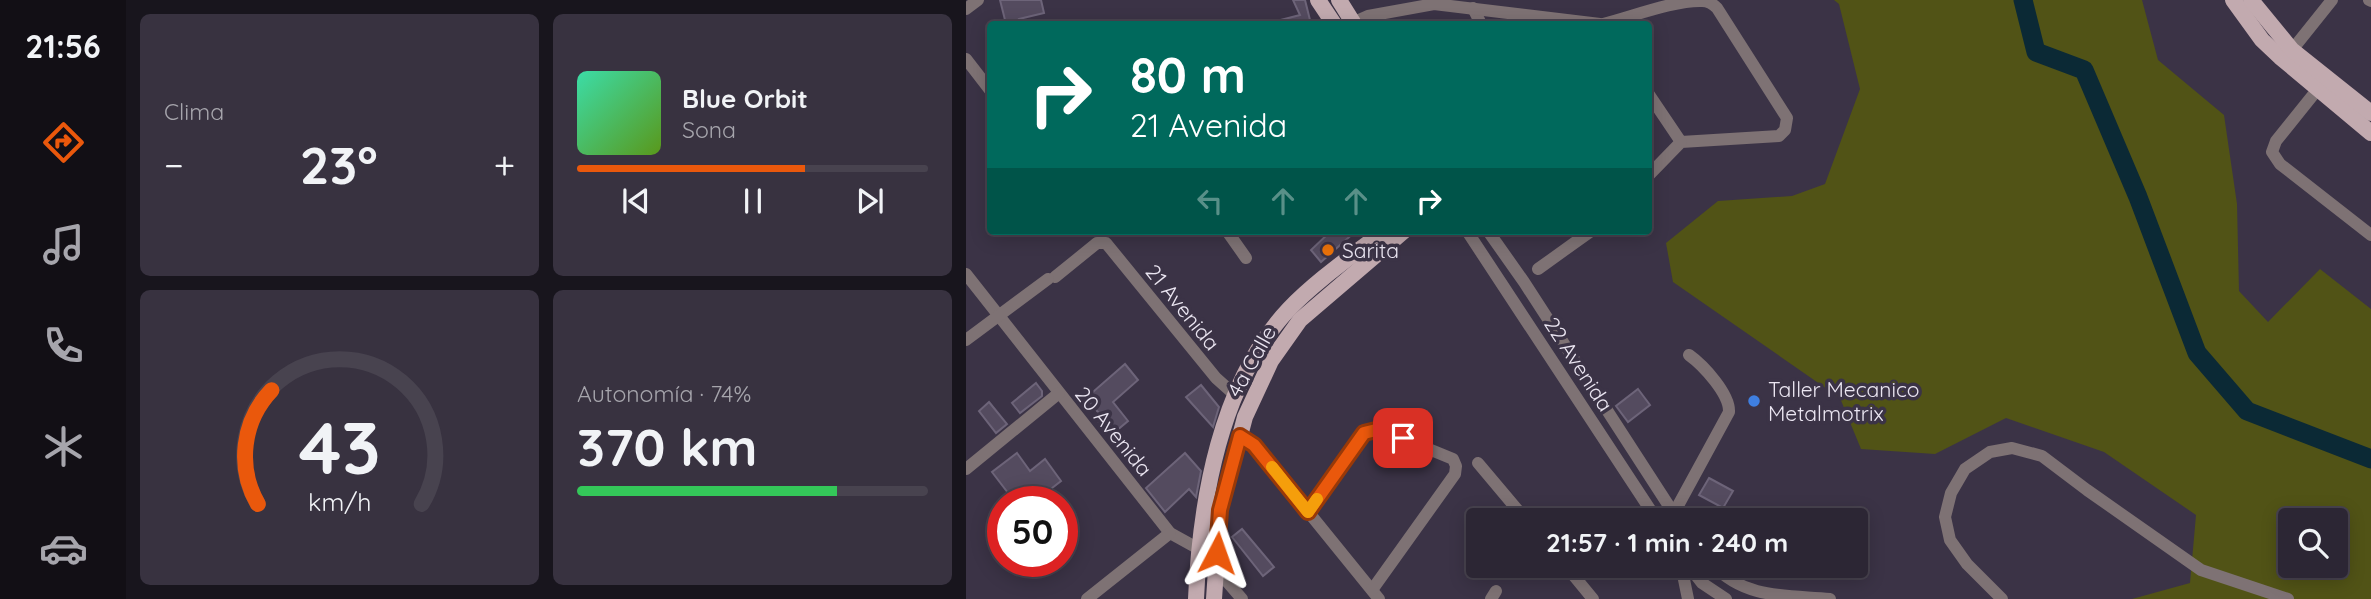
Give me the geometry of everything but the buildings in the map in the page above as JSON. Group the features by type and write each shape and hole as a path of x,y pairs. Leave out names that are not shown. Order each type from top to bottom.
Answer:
{"main road":[{"path":"1318,0 1332,21"},
{"path":"1339,0 1350,21"},
{"path":"2233,0 2262,40 2317,90 2371,133"},
{"path":"2251,0 2292,50 2371,113"},
{"name":"4a Calle","path":"1196,599 1199,549 1211,478 1235,395 1256,353 1288,310 1379,235"},
{"name":"4a Calle","path":"1214,599 1220,510 1250,405 1284,340 1319,302 1399,235"}],"street":[{"path":"966,9 978,0"},
{"path":"2292,50 2332,0"},
{"path":"1614,21 1664,8 1700,1 1710,2 1717,8 1787,118 1785,130 1779,136 1681,142 1652,172"},
{"path":"1358,21 1368,16 1434,4 1578,21"},
{"path":"1473,8 1480,21"},
{"path":"966,59 987,86"},
{"path":"2317,90 2276,141 2272,152 2280,164 2371,235"},
{"path":"1652,99 1681,142"},
{"path":"1230,235 1246,258"},
{"name":"22 Avenida","path":"1470,235 1649,508"},
{"name":"22 Avenida","path":"1491,235 1524,282 1666,508"},
{"path":"1538,269 1585,235"},
{"name":"21 Avenida","path":"1000,316 1097,243 1103,243 1109,246 1216,378 1235,395"},
{"name":"20 Avenida","path":"966,274 1170,533 1199,549 1242,599"},
{"path":"1508,292 1524,282"},
{"path":"966,340 1000,316"},
{"path":"1677,508 1729,412 1730,405 1701,364 1689,355"},
{"path":"966,469 1059,393"},
{"path":"1240,436 1254,445 1308,512 1375,595 1455,474 1456,463 1449,456 1380,429 1369,430 1359,437 1308,512"},
{"path":"2003,599 1967,564 1950,540 1945,517 1951,493 1965,469 1990,452 2012,448 2042,456 2202,570 2288,599"},
{"path":"1478,463 1516,508"},
{"path":"1087,599 1170,533"},
{"path":"1575,578 1593,599"},
{"path":"1684,578 1688,599"},
{"path":"1698,578 1726,599"},
{"path":"1726,578 1751,592 1830,599"}],"shaded area":[{"path":"1834,0 2142,0 2158,60 2224,115 2237,204 2239,291 2268,322 2320,269 2371,309 2371,599 2132,599 2190,583 2196,515 2104,452 2006,418 1935,454 1861,449 1840,398 1673,282 1666,243 1718,201 1792,196 1825,184 1860,89 1839,4"}],"waterway":[{"path":"2023,0 2036,52 2084,70 2138,197 2197,353 2247,411 2371,459"}],"slow traffic":[{"path":"1272,467 1308,512 1317,499"}],"place":[{"name":"Sarita","path":"1328,250"},
{"name":"Taller Mecanico Metalmotrix","path":"1754,401"}],"route":[{"path":"1217,553 1220,510 1240,436 1254,445 1308,512 1364,433 1380,429 1403,438"}]}
